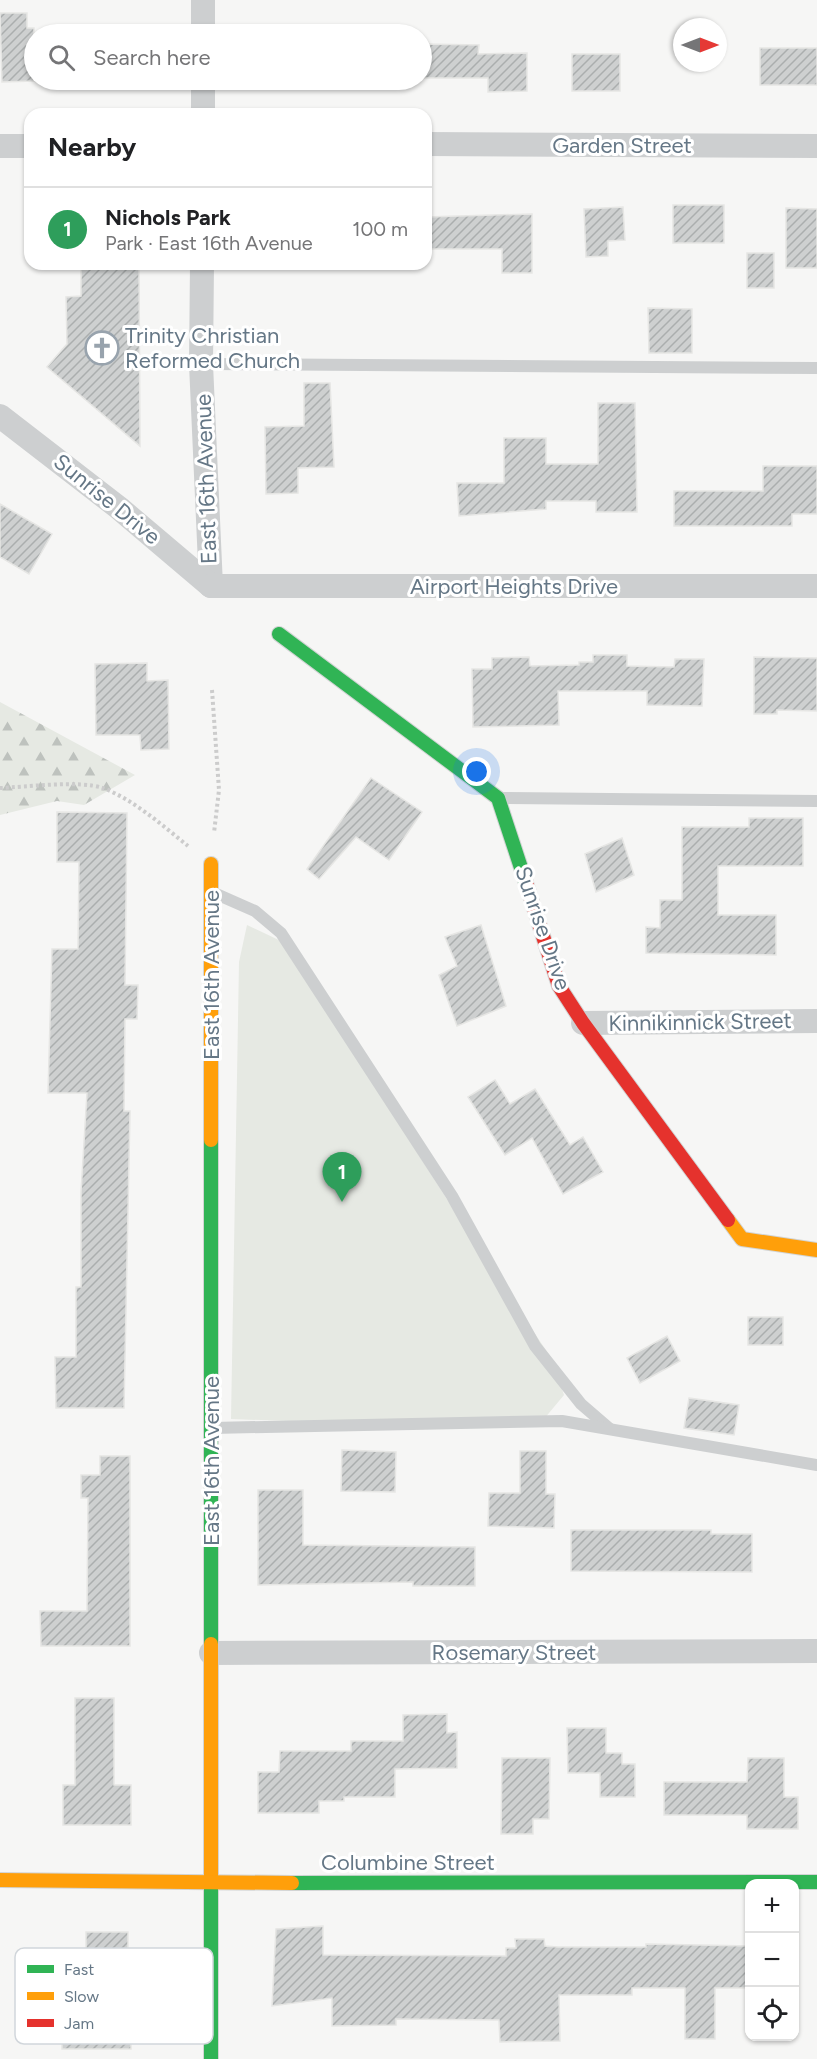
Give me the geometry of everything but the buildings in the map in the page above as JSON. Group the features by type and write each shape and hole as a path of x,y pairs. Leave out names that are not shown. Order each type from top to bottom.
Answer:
{"street":[{"path":"203,0 203,24"},
{"path":"203,90 203,108"},
{"name":"Garden Street","path":"432,144 817,146"},
{"path":"0,146 24,146"},
{"name":"East 16th Avenue","path":"202,270 201,364 211,586"},
{"name":"Sunrise Drive","path":"0,416 119,508 211,586"},
{"name":"Airport Heights Drive","path":"211,586 817,586"},
{"path":"279,634 498,798"},
{"name":"Sunrise Drive","path":"498,798 559,986 584,1023 742,1239 817,1250"},
{"name":"East 16th Avenue","path":"211,864 211,1948"},
{"name":"Kinnikinnick Street","path":"584,1023 817,1020"},
{"name":"Rosemary Street","path":"211,1653 817,1652"},
{"name":"Columbine Street","path":"0,1880 211,1883 817,1881"}],"lane":[{"path":"201,364 817,368"},
{"path":"498,798 817,801"},
{"path":"211,892 255,911 281,933 452,1196 535,1347 580,1404 610,1429"},
{"path":"211,1428 562,1421 817,1466"}],"path":[{"path":"211,864 219,790 212,690"},
{"path":"0,788 65,785 102,788 147,813 211,864"}],"green space":[{"path":"0,702 135,775 84,805 57,801 0,815"},
{"path":"247,925 283,942 492,1270 552,1359 564,1395 544,1419 344,1423 231,1419 239,962"}],"traffic: fast":[{"path":"279,634 498,798 526,883"},
{"path":"211,1140 211,1644"},
{"path":"211,1879 211,1948"},
{"path":"292,1883 817,1882"},
{"path":"211,2044 211,2059"}],"traffic: slow":[{"path":"211,864 211,1140"},
{"path":"728,1220 742,1239 817,1250"},
{"path":"211,1644 211,1879"},
{"path":"0,1880 292,1883"}],"traffic: jam":[{"path":"526,883 559,986 583,1023 728,1220"}],"place":[{"name":"Trinity Christian Reformed Church","path":"102,348"},
{"name":"Nichols Park","path":"342,1202"}]}
